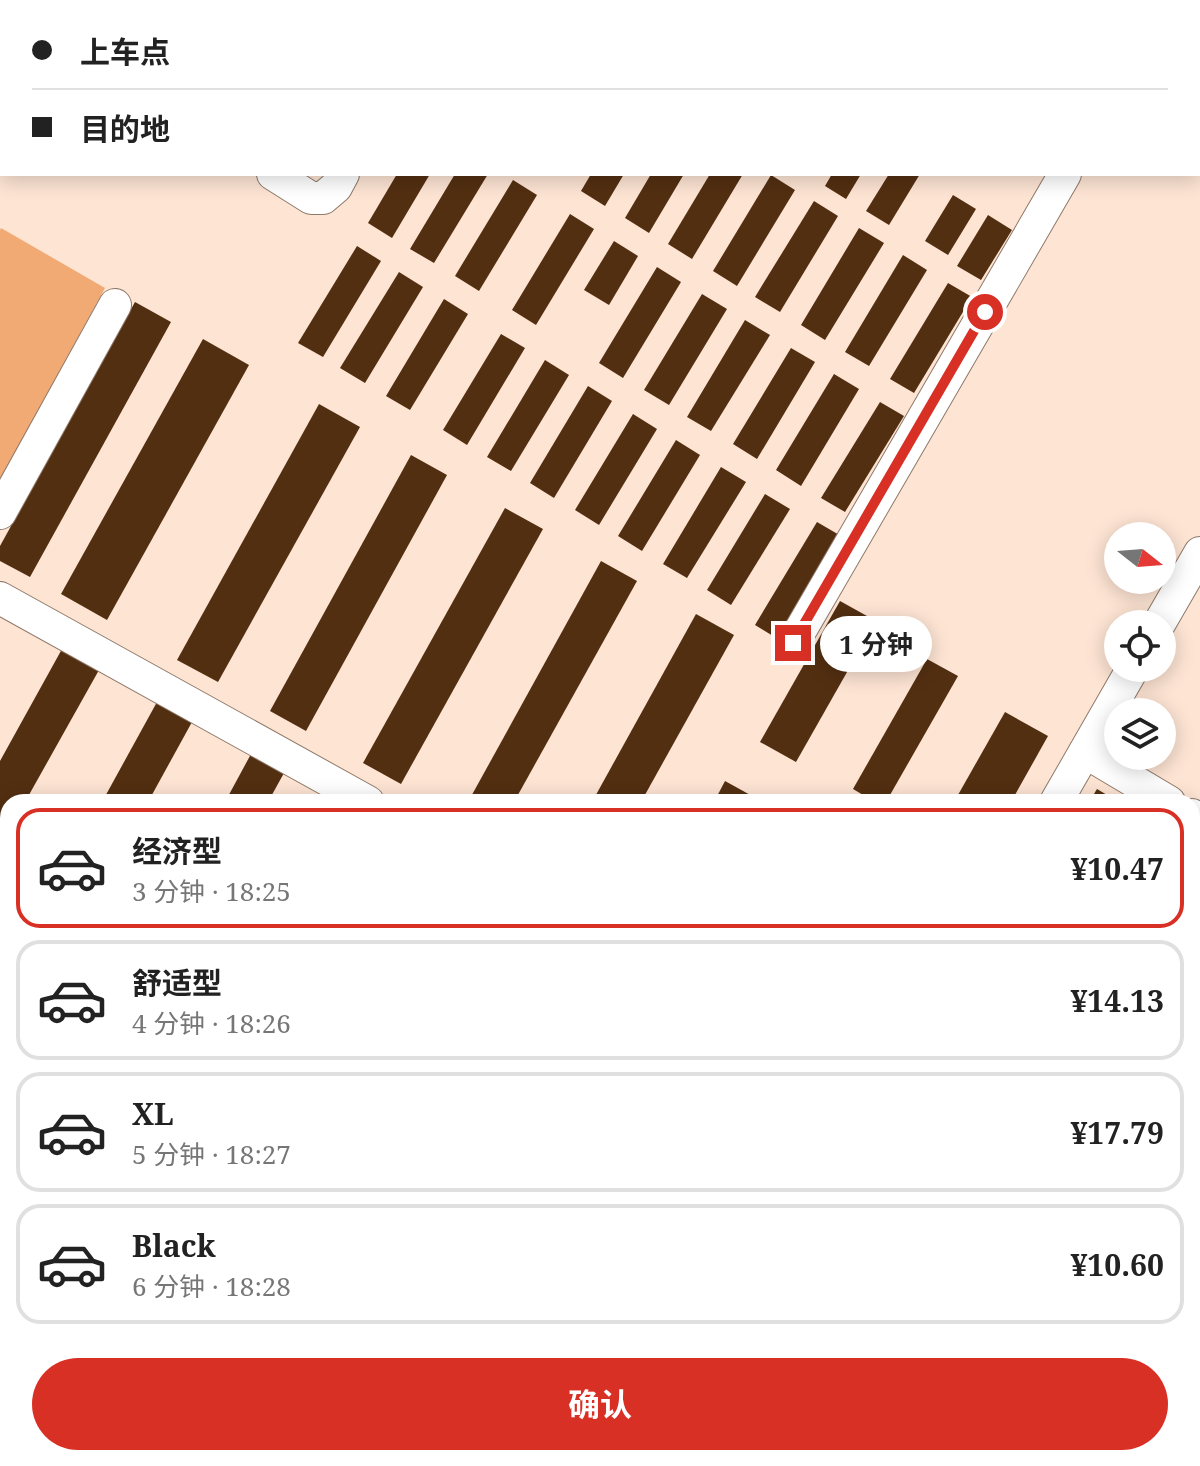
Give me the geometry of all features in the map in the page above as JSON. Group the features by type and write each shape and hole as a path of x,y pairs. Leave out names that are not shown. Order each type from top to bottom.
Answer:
{"street":[{"path":"276,176 311,198 323,198 336,187 342,176"},
{"path":"793,643 1064,176"},
{"path":"0,513 115,305"},
{"path":"1167,610 1200,553"},
{"path":"0,598 354,794"},
{"path":"1061,794 1125,682"},
{"path":"1085,752 1156,794"}],"shaded area":[{"path":"0,230 105,288 0,479"}],"building":[{"path":"396,176 429,176 392,238 368,223"},
{"path":"454,176 487,176 434,263 410,249"},
{"path":"590,176 623,176 605,206 581,191"},
{"path":"650,176 683,176 649,233 625,218"},
{"path":"709,176 742,176 692,259 668,244"},
{"path":"770,176 795,190 737,286 713,271"},
{"path":"831,176 860,176 846,199 825,186"},
{"path":"888,176 919,176 889,225 866,211"},
{"path":"513,180 537,195 479,291 455,276"},
{"path":"953,195 976,209 948,255 925,241"},
{"path":"814,201 838,216 780,312 755,297"},
{"path":"570,214 594,229 536,325 512,310"},
{"path":"988,215 1012,230 981,280 957,266"},
{"path":"859,228 884,243 825,340 801,325"},
{"path":"614,241 638,256 609,305 584,290"},
{"path":"357,246 381,261 323,357 298,343"},
{"path":"903,255 927,270 869,366 845,352"},
{"path":"657,267 681,282 623,378 599,363"},
{"path":"399,272 423,287 365,383 340,368"},
{"path":"948,283 972,297 914,393 890,379"},
{"path":"702,294 727,309 669,405 644,390"},
{"path":"444,299 468,314 410,410 386,396"},
{"path":"135,302 171,322 30,577 0,561 0,546"},
{"path":"745,320 770,335 711,431 687,417"},
{"path":"501,334 525,348 467,445 443,430"},
{"path":"203,339 249,365 107,620 61,594"},
{"path":"791,348 815,362 757,459 733,444"},
{"path":"545,360 569,375 511,471 487,457"},
{"path":"834,374 859,389 801,486 776,470"},
{"path":"588,386 612,401 554,498 530,483"},
{"path":"880,402 904,416 845,512 821,498"},
{"path":"319,404 360,427 218,682 177,660"},
{"path":"633,414 657,429 599,525 575,510"},
{"path":"676,440 700,455 642,551 618,536"},
{"path":"411,455 447,475 306,731 270,711"},
{"path":"721,467 746,482 687,578 663,564"},
{"path":"765,494 790,509 731,605 707,590"},
{"path":"505,508 543,529 401,784 363,763"},
{"path":"817,522 841,536 778,639 755,625"},
{"path":"601,561 637,581 518,794 472,794"},
{"path":"840,601 876,621 796,762 760,742"},
{"path":"696,614 734,635 645,794 596,794"},
{"path":"62,649 99,670 29,794 0,794 0,761"},
{"path":"927,659 958,676 891,794 861,794 853,789"},
{"path":"157,702 192,722 152,794 106,794"},
{"path":"1005,712 1048,736 1015,794 959,794"},
{"path":"251,754 284,773 272,794 229,794"},
{"path":"725,781 749,794 718,794"}],"route":[{"path":"793,643 985,312"}]}
